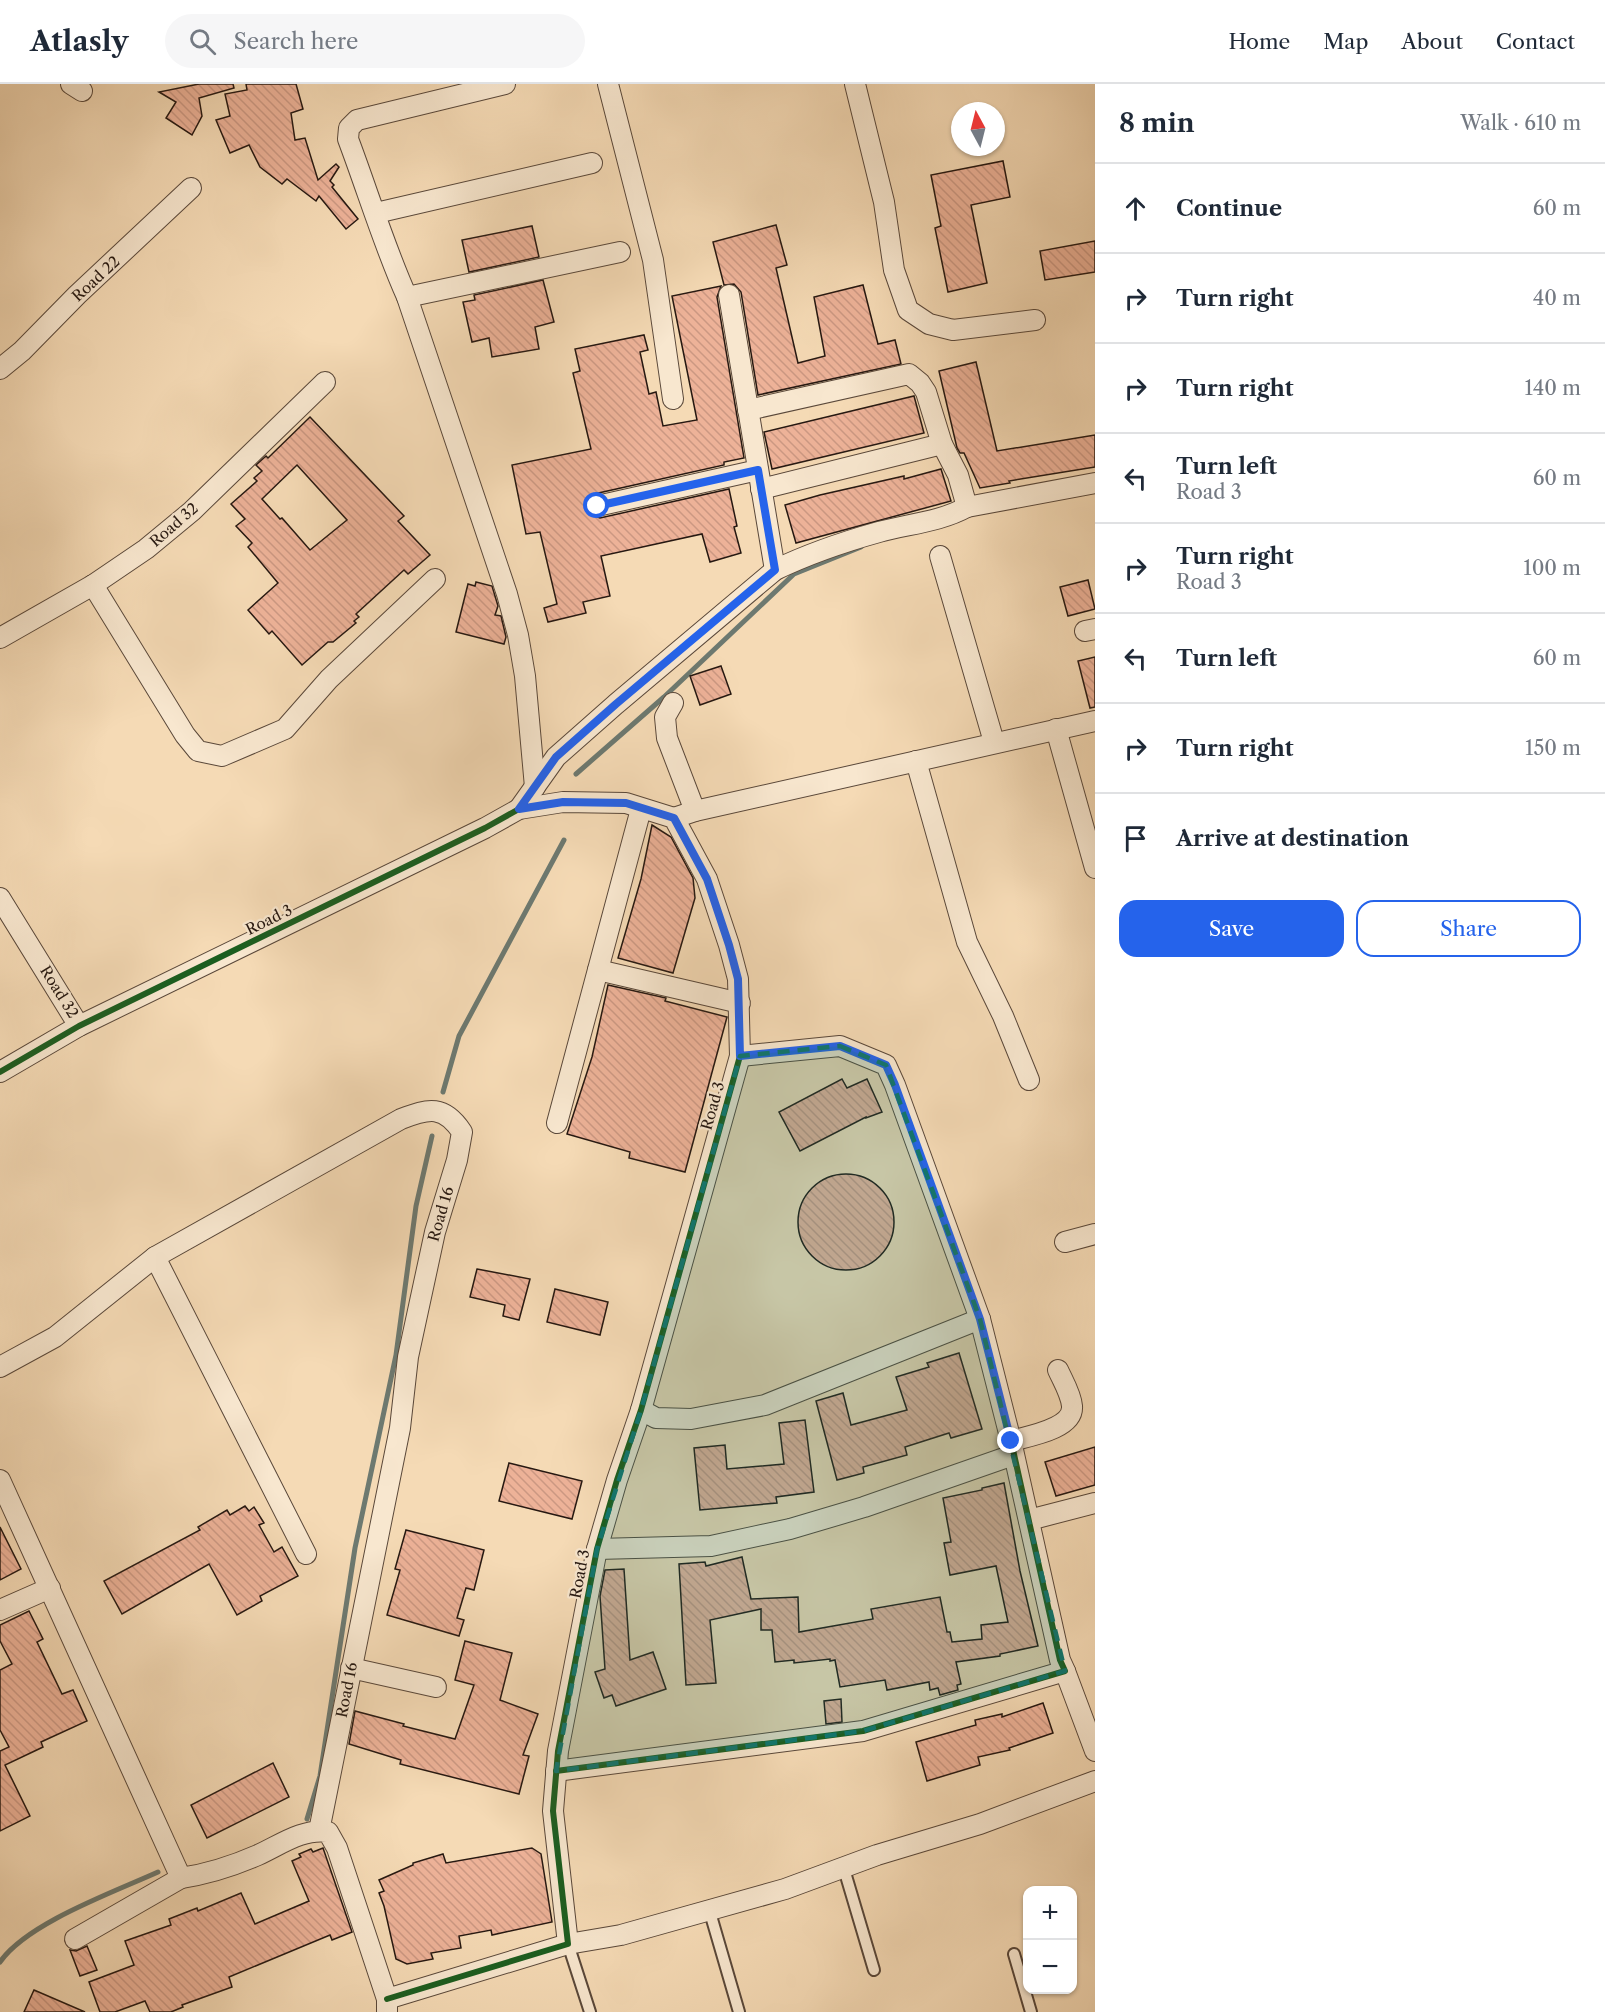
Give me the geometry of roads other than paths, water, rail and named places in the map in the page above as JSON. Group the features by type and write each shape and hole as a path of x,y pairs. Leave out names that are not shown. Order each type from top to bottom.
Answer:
{"street":[{"path":"505,84 357,120 349,128 348,139 391,260 407,297 507,594 518,635 525,676 535,787"},
{"path":"608,84 653,260 673,399"},
{"path":"855,84 884,202 894,270 908,310 929,324 953,330 1035,320"},
{"path":"376,213 592,163"},
{"name":"Road 22","path":"0,369 22,351 191,188"},
{"path":"407,297 620,252"},
{"path":"729,295 775,570"},
{"path":"748,410 909,374 920,383 926,392 942,444 958,475 967,507"},
{"name":"Road 32","path":"0,638 93,585 146,549 192,511 325,382"},
{"path":"597,506 760,479 942,444"},
{"path":"519,809 556,757 775,570 802,556 878,532 947,516 967,507 1095,483"},
{"path":"940,556 994,742"},
{"path":"93,585 185,735 198,751 222,756 285,729 329,679 435,579"},
{"path":"673,703 664,717 667,738 695,811"},
{"path":"674,818 695,811 994,742 1095,721"},
{"path":"1056,729 1095,868"},
{"path":"915,761 967,942 1003,1016 1029,1080"},
{"name":"Road 3","path":"0,1072 80,1026 485,828 519,809 563,802 626,803 674,818 707,879 729,945 738,979 740,1056 641,1410 597,1549 558,1750 553,1811 568,1944"},
{"path":"556,1123 641,809"},
{"name":"Road 32","path":"0,898 80,1026"},
{"path":"598,970 740,1003"},
{"path":"740,1056 840,1046 886,1065 980,1319 1060,1660 1095,1751"},
{"name":"Road 16","path":"0,1367 55,1337 155,1257 401,1119 417,1112 438,1111 453,1118 462,1132 457,1160 435,1232 408,1357 400,1428 319,1830"},
{"path":"1065,1242 1095,1234"},
{"path":"155,1257 306,1554"},
{"path":"641,1410 656,1418 691,1419 765,1405 980,1319"},
{"path":"597,1549 711,1545 790,1529 864,1507 1012,1448 1063,1425 1071,1414 1072,1404 1058,1370"},
{"path":"0,1480 182,1878"},
{"path":"1029,1520 1095,1503"},
{"path":"0,1610 50,1588"},
{"path":"351,1668 436,1687"},
{"path":"556,1771 864,1731 1065,1671"},
{"path":"75,1939 182,1878 210,1874 259,1855 287,1840 319,1830 328,1832 337,1848 387,2006 568,1944 621,1935 785,1889 877,1855 980,1824 1095,1781"}],"lane":[{"path":"844,1869 874,1970"},
{"path":"709,1909 739,2012"},
{"path":"568,1944 590,2012"},
{"path":"1014,1954 1031,2012"}],"waterway":[{"path":"576,774 664,697 794,574 861,547"},
{"path":"443,1092 459,1036 564,840"},
{"path":"307,1819 320,1776 355,1548 396,1355 416,1206 432,1136"},
{"path":"0,1962 30,1934 50,1922 158,1872"}]}
